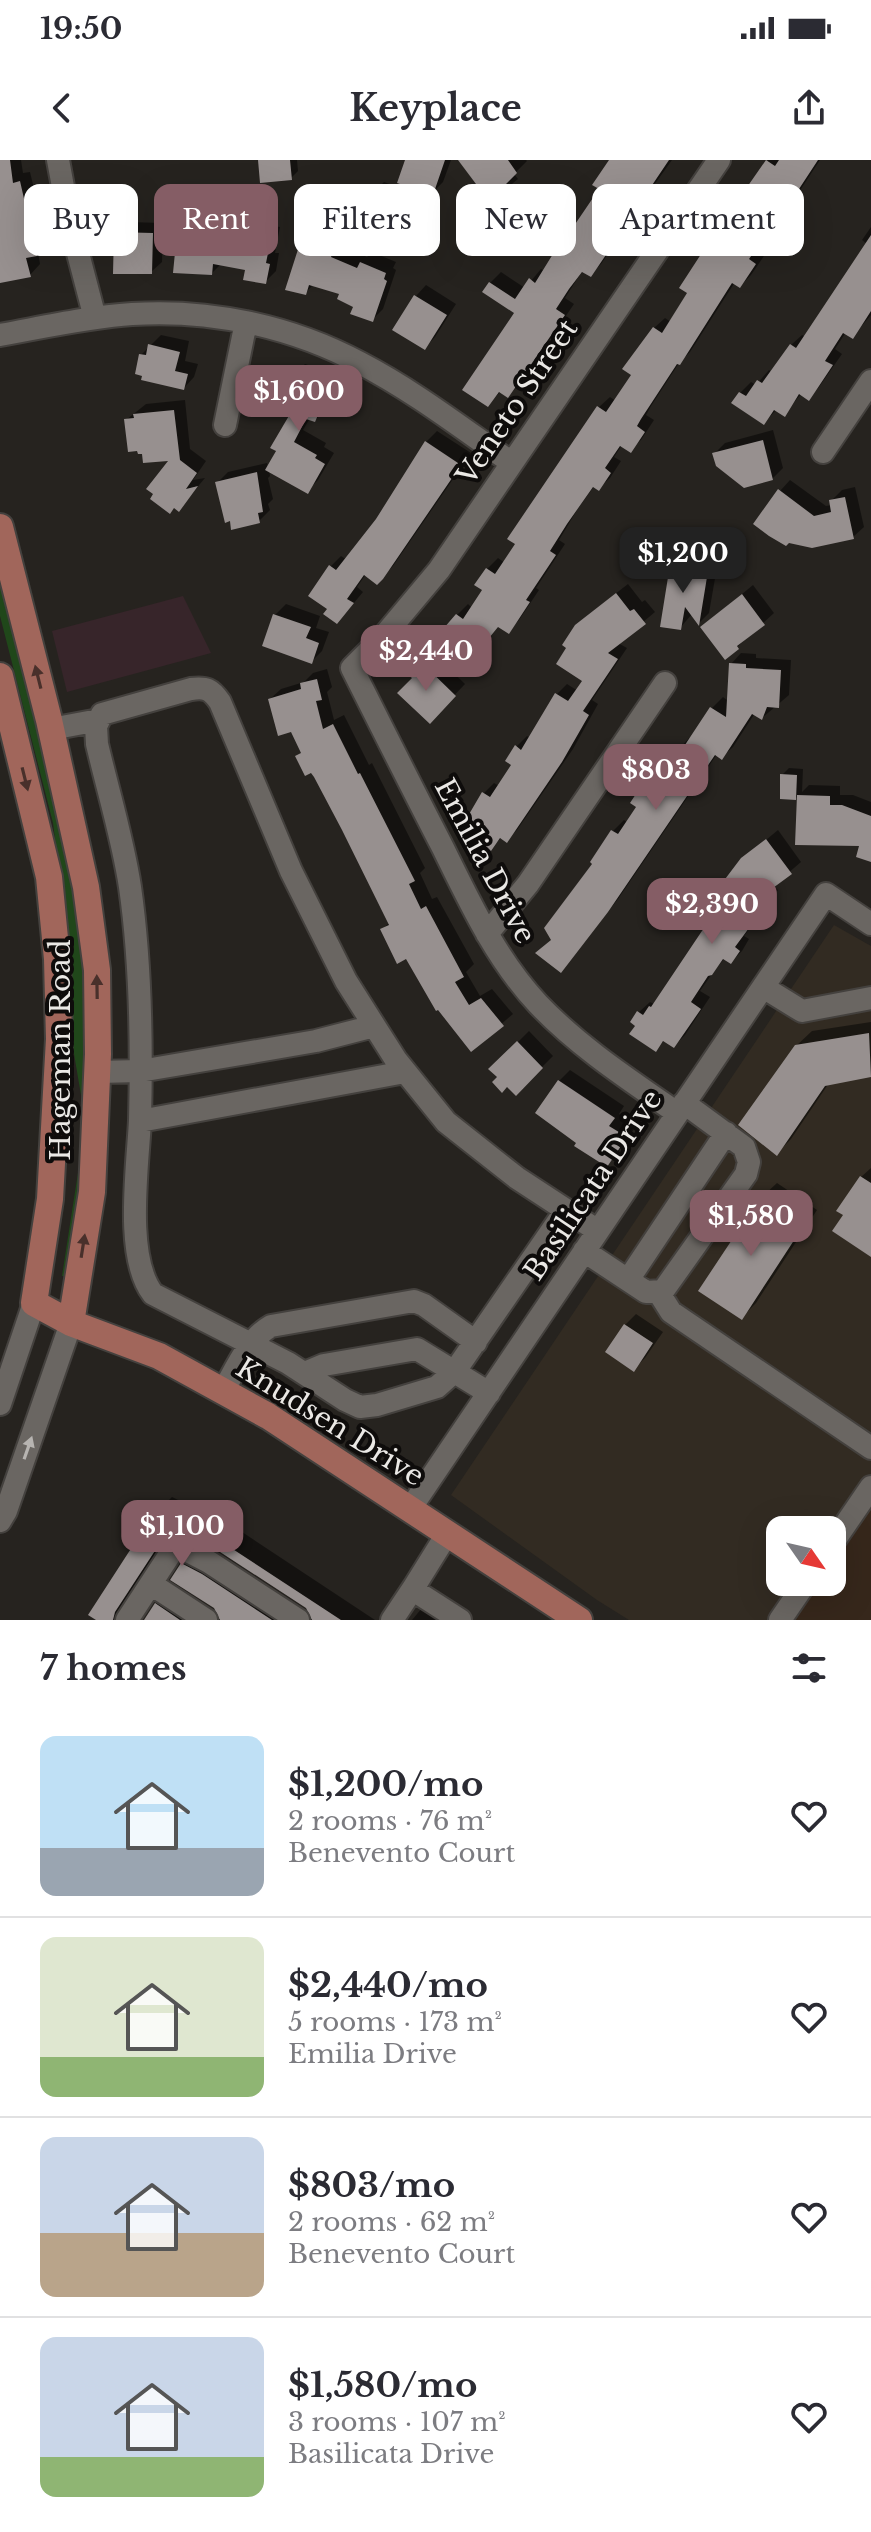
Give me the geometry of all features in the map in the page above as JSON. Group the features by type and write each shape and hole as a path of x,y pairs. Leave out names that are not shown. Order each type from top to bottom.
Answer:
{"main road":[{"name":"Hageman Road","path":"0,527 51,729 86,887 97,970 92,1192 71,1323"},
{"name":"Hageman Road","path":"0,676 49,877 57,959 59,1039 50,1199 34,1303"},
{"name":"Knudsen Drive","path":"34,1303 71,1323 159,1356 268,1416 579,1620"}],"street":[{"path":"58,160 69,219 95,318"},
{"name":"Veneto Street","path":"352,668 412,606 719,160"},
{"path":"0,335 95,318 173,313 246,322 323,345 360,362 512,463"},
{"path":"225,425 246,322"},
{"path":"823,452 871,381"},
{"name":"Emilia Drive","path":"352,668 487,934 536,1001 568,1034 603,1062 726,1133 746,1149 749,1162 746,1174 667,1288 659,1293"},
{"path":"487,934 528,884 665,683"},
{"path":"51,729 99,720 107,712 191,689 204,687 213,691 249,767 291,871 346,981 405,1072 446,1122 517,1178 598,1231"},
{"path":"99,720 97,744 130,886 140,1001 140,1121 135,1229 148,1287 153,1294 305,1373 345,1400 360,1407 377,1405 437,1387 455,1371 566,1210"},
{"name":"Basilicata Drive","path":"410,1509 826,894 871,924"},
{"path":"763,987 802,1011 871,998"},
{"path":"97,1072 140,1071 316,1041 374,1026"},
{"path":"140,1121 405,1072"},
{"path":"628,1280 726,1133"},
{"path":"584,1251 646,1292 659,1293 671,1312 871,1448"},
{"path":"223,1391 251,1344 261,1331 271,1326 414,1301 476,1342"},
{"name":"Hageman Road","path":"0,1404 34,1303"},
{"name":"Hageman Road","path":"0,1521 71,1323"},
{"path":"305,1373 324,1365 412,1349 422,1351 489,1393"},
{"path":"846,1524 871,1487"},
{"path":"392,1620 447,1534"},
{"path":"128,1620 176,1545 209,1562 298,1620"},
{"path":"151,1584 206,1620"},
{"path":"414,1587 418,1593 460,1620"},
{"path":"780,1620 796,1596"}],"shaded area":[{"path":"183,596 211,653 67,692 52,631"},
{"path":"834,925 871,946 871,1498 846,1535 846,1516 766,1516 766,1596 804,1596 788,1620 629,1620 451,1495"},
{"path":"871,1498 871,1620 788,1620 804,1596 846,1596 846,1535"}],"green space":[{"path":"0,586 65,837 75,888 87,991 85,1134 65,1276 62,1276 84,1134 73,1048 72,974 53,823 0,616"}],"building":[{"path":"0,160 10,160 13,183 20,181 24,199 24,256 37,256 26,258 31,277 0,283"},
{"path":"258,160 290,160 292,180 260,183"},
{"path":"405,160 445,160 437,184 397,183"},
{"path":"458,160 508,160 517,173 506,184 476,184"},
{"path":"609,160 669,160 653,184 593,184"},
{"path":"766,160 775,166 779,160 818,160 802,184 749,184"},
{"path":"592,199 592,256 605,256 591,277 582,272 569,289 556,309 565,315 508,398 499,392 488,407 462,390 514,313 482,292 489,282 515,299 529,278 535,283 552,256 576,256 576,223"},
{"path":"138,233 153,233 152,274 113,274 113,256 138,256"},
{"path":"871,235 871,311 853,339 843,333 825,361 833,365 809,401 799,394 785,417 774,410 764,425 731,403 739,392 746,396 757,380 762,383 790,344 796,348"},
{"path":"175,256 267,256 266,263 270,264 266,284 243,280 245,270 213,264 212,275 173,273"},
{"path":"296,256 331,256 357,268 360,262 386,273 384,279 387,281 373,322 350,314 353,307 337,299 339,294 309,285 306,295 285,290"},
{"path":"700,256 751,256 749,259 756,264 740,288 732,283 680,365 677,364 637,426 645,432 631,453 620,446 605,468 611,473 599,491 593,487 567,524 550,551 556,555 526,600 530,602 509,634 498,627 463,670 431,643 456,614 463,619 482,590 474,585 486,568 495,574 515,544 507,539 597,406 606,412 631,375 622,369 653,327 662,333 687,293 679,288"},
{"path":"414,295 447,315 425,350 392,330"},
{"path":"148,344 180,352 175,371 188,374 184,390 141,380 142,376 135,374 139,354 146,355"},
{"path":"292,374 334,387 325,417 318,415 315,422 306,419 294,442 317,455 315,458 325,464 308,494 265,470 276,451 270,448 290,414 275,410 280,395 285,396"},
{"path":"174,410 180,460 197,473 186,489 198,486 179,512 174,508 170,514 150,499 153,494 146,489 168,461 143,463 142,454 128,452 124,419 134,418 133,414"},
{"path":"763,440 773,480 744,488 716,466 712,453"},
{"path":"425,441 461,465 383,579 377,585 364,575 347,599 354,603 337,624 323,614 327,609 308,596 329,565 336,570 376,519"},
{"path":"257,472 263,512 258,513 260,523 231,530 230,521 225,523 215,482"},
{"path":"778,489 814,516 831,512 829,500 845,497 854,539 812,548 789,543 786,546 769,536 753,524"},
{"path":"679,561 701,564 699,576 707,577 699,626 685,607 681,630 660,627 669,571 677,572"},
{"path":"616,593 630,611 634,609 646,624 608,653 618,659 583,711 589,715 562,762 507,843 500,838 491,851 461,828 482,792 490,797 511,765 505,761 515,745 521,750 555,693 568,701 582,681 556,664 566,648 562,645 575,625"},
{"path":"742,594 765,625 737,646 739,649 725,660 700,627"},
{"path":"273,614 311,627 306,638 319,643 312,664 262,646"},
{"path":"418,659 456,696 430,724 397,693 412,678 407,674"},
{"path":"729,663 746,664 746,668 781,670 779,708 767,707 762,720 752,714 722,760 715,755 608,912 561,973 535,953 551,940 544,928 592,864 590,862 611,830 618,834 636,807 630,803 657,762 664,767 676,748 681,751 710,707 726,717"},
{"path":"317,679 322,700 316,701 323,729 333,724 360,773 415,881 409,884 421,909 426,906 464,977 455,982 469,1005 481,998 504,1026 471,1052 436,1011 406,959 397,964 380,929 389,925 314,777 311,773 305,776 295,756 301,753 291,732 278,736 268,699 301,689 300,683"},
{"path":"780,774 797,775 796,800 780,799"},
{"path":"797,795 830,796 830,805 842,805 871,816 871,862 856,857 859,846 795,845"},
{"path":"766,839 792,874 762,896 769,901 735,947 740,951 731,964 723,959 691,1002 701,1009 674,1048 663,1041 656,1052 629,1034 635,1026 630,1022 637,1011 643,1015 651,1007 716,910 713,908 716,903 710,899 741,858"},
{"path":"869,1033 871,1077 825,1086 777,1156 738,1125 795,1045"},
{"path":"517,1041 543,1068 516,1096 507,1087 502,1093 492,1082 497,1077 488,1069"},
{"path":"558,1080 615,1118 609,1126 627,1137 607,1167 574,1146 576,1143 535,1113"},
{"path":"860,1176 871,1183 871,1257 832,1231 843,1215 836,1211"},
{"path":"761,1196 804,1225 742,1320 698,1291"},
{"path":"624,1324 653,1343 634,1372 605,1352"},
{"path":"156,1510 222,1542 341,1620 312,1620 306,1608 217,1550 177,1531 164,1537 115,1612 113,1620 96,1620 88,1615"},
{"path":"181,1563 272,1620 220,1620 214,1608 170,1580"},
{"path":"155,1603 180,1620 144,1620"}]}
